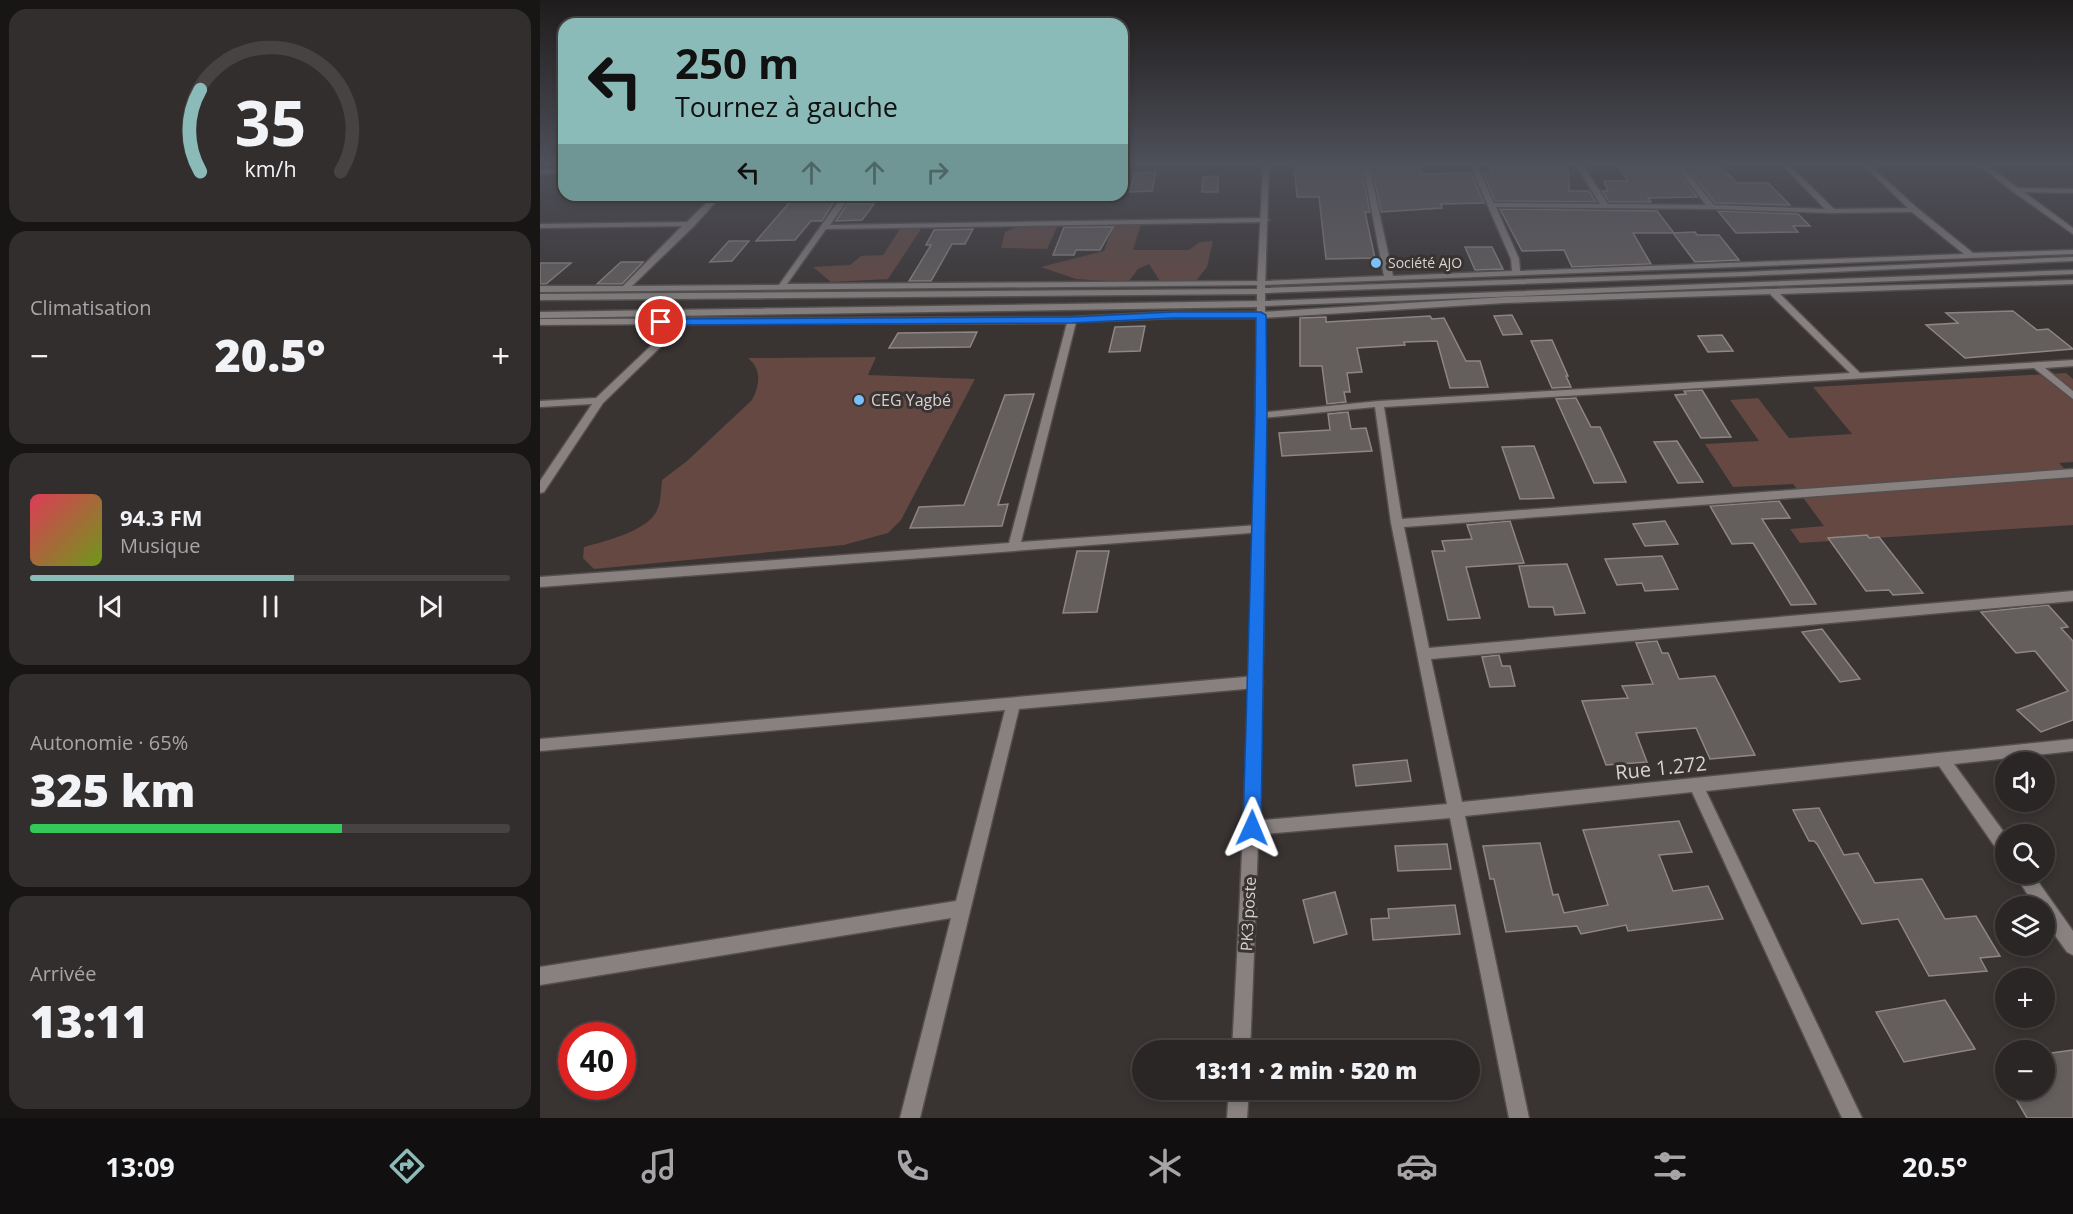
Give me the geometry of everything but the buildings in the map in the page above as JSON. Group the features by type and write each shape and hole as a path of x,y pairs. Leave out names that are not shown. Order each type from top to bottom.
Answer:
{"street":[{"path":"626,287 697,217"},
{"path":"781,286 832,217"},
{"path":"1377,217 1389,278"},
{"path":"1496,217 1515,259 1516,273"},
{"path":"1923,217 1972,256"},
{"path":"2052,217 2073,232"},
{"path":"825,227 1265,220"},
{"name":"PK3 poste","path":"1241,1040 1252,828 1261,415 1261,298 1265,220"},
{"path":"540,226 691,224"},
{"path":"540,322 1072,320 1173,315 1261,298 1389,278 2073,252"},
{"path":"540,289 781,286 1261,298 2073,259"},
{"path":"540,315 1261,298 2073,272"},
{"path":"540,297 1505,300 2073,282"},
{"path":"1772,291 1859,377"},
{"path":"1014,545 1072,320"},
{"path":"541,486 599,401 681,322"},
{"path":"1261,415 1379,404 2073,363"},
{"path":"2037,366 2073,396"},
{"path":"540,404 599,401"},
{"path":"1379,404 1397,523 1520,1118"},
{"path":"1397,523 2073,473"},
{"path":"540,582 1014,545 1259,529"},
{"path":"1424,654 2073,596"},
{"path":"540,745 1256,682"},
{"path":"910,1118 1013,705"},
{"name":"Rue 1.272","path":"1252,828 1458,810 2073,745"},
{"path":"1943,760 1995,833"},
{"path":"1696,785 1852,1118"},
{"path":"2030,884 2073,946"},
{"path":"540,976 962,908"},
{"path":"1237,1118 1238,1100"}],"shaded area":[{"path":"1114,223 1141,224 1133,250 1189,250 1200,242 1213,241 1207,267 1196,281 1160,281 1149,264 1138,269 1129,281 1124,282 1076,279 1041,267 1104,251"},
{"path":"1021,225 1058,225 1047,249 1001,248 1005,232"},
{"path":"900,229 921,229 888,279 831,282 813,267 850,265 861,256 883,255"},
{"path":"876,357 868,375 975,379 901,520 888,533 844,545 594,569 583,558 584,547 626,534 646,523 658,508 662,480 687,461 752,400 757,388 758,372 748,358"},
{"path":"2066,373 2073,379 2073,462 2059,463 2073,477 2073,525 1800,543 1790,529 1824,526 1793,484 1733,487 1705,444 1759,441 1730,400 1758,398 1789,438 1852,434 1813,387"}],"place":[{"name":"Société AJO","path":"1376,263"},
{"name":"CEG Yagbé","path":"859,400"}],"route":[{"path":"661,322 1072,320 1173,315 1261,315 1252,828"}]}
